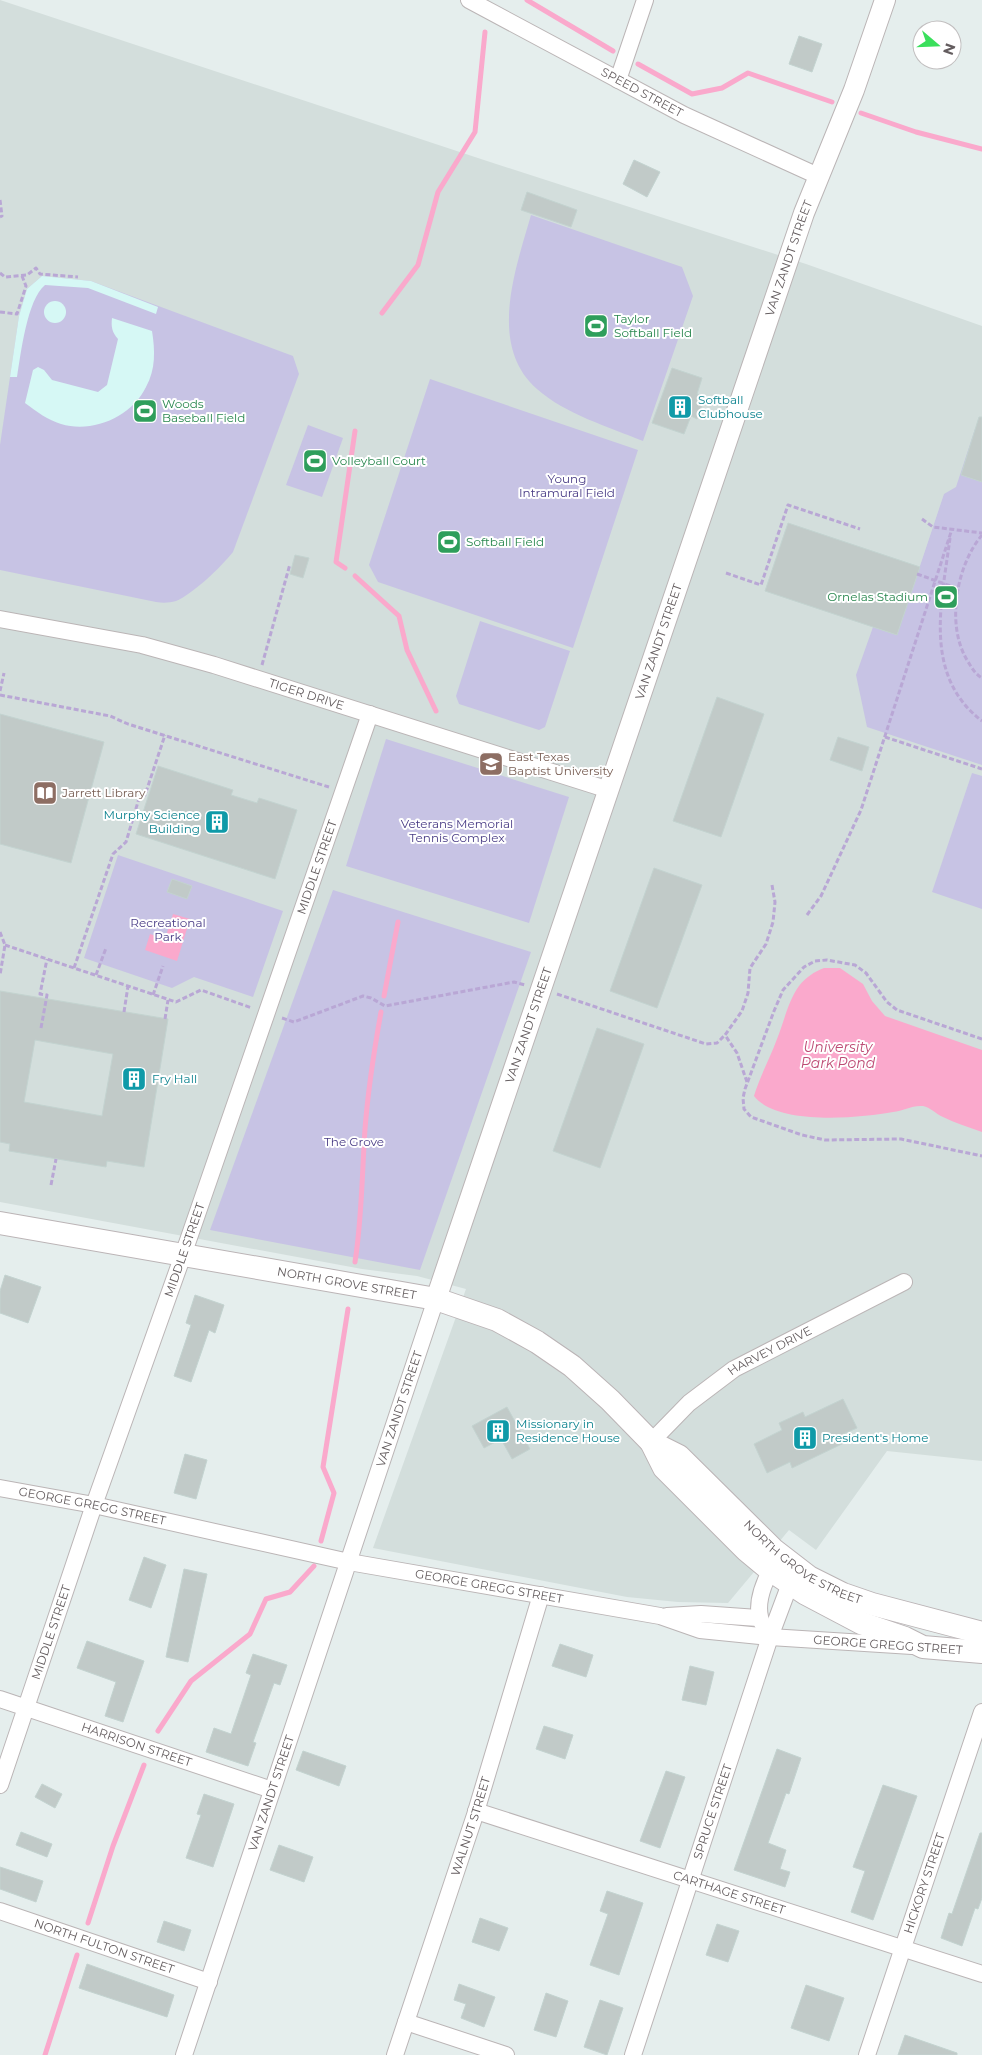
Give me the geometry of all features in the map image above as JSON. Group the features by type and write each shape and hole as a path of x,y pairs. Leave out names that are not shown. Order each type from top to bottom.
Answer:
{"main road":[{"name":"NORTH GROVE STREET","path":"0,1223 436,1299 497,1320 555,1353 588,1379 651,1442 664,1468 746,1550 784,1569 857,1599 982,1633"},
{"name":"NORTH GROVE STREET","path":"784,1569 839,1614 883,1632 906,1638 923,1647"},
{"name":"GEORGE GREGG STREET","path":"923,1647 982,1652"}],"street":[{"name":"SPEED STREET","path":"469,0 703,124 818,176"},
{"path":"618,80 645,0"},
{"name":"VAN ZANDT STREET","path":"184,2055 436,1299 804,213 854,90 885,0"},
{"name":"TIGER DRIVE","path":"0,620 142,646 214,664 609,790"},
{"name":"MIDDLE STREET","path":"0,1785 94,1505 183,1255 370,714"},
{"name":"HARVEY DRIVE","path":"651,1442 689,1403 734,1369 904,1282"},
{"name":"GEORGE GREGG STREET","path":"0,1488 94,1505 349,1562 660,1616 700,1630 770,1637 923,1647"},
{"path":"770,1637 758,1618 763,1588 784,1569"},
{"name":"SPRUCE STREET","path":"633,2055 770,1637 784,1569"},
{"name":"WALNUT STREET","path":"395,2055 476,1811 541,1596"},
{"path":"660,1616 701,1614 758,1618"},
{"name":"HARRISON STREET","path":"0,1699 272,1790"},
{"name":"HICKORY STREET","path":"867,2055 979,1733 982,1712"},
{"name":"CARTHAGE STREET","path":"476,1811 982,1974"},
{"name":"NORTH FULTON STREET","path":"0,1910 209,1982"},
{"path":"406,2022 506,2055"}],"path":[{"path":"0,200 2,216 0,217"},
{"path":"0,273 5,277 22,276 27,275 36,268 40,274 78,277"},
{"path":"0,312 17,314 26,286 22,276"},
{"path":"726,573 761,585 788,505 860,529"},
{"path":"922,519 933,528 982,534 967,556 959,589 955,621 963,654 973,671 982,678"},
{"path":"807,914 821,896 861,810 952,529"},
{"path":"952,529 940,622 940,645 944,666 958,694 982,721"},
{"path":"258,679 290,564"},
{"path":"917,574 959,589"},
{"path":"0,691 4,672"},
{"path":"0,695 110,716 128,724 344,791"},
{"path":"74,968 113,854 126,842 140,795 145,795 165,735"},
{"path":"885,737 982,769"},
{"path":"542,988 706,1044 717,1043 742,1011 748,993 750,968 766,944 773,922 775,902 772,885"},
{"path":"0,932 5,945 0,975"},
{"path":"96,975 106,948"},
{"path":"41,1028 48,995 40,994 47,959"},
{"path":"982,1039 897,1010 887,1002 866,973 855,965 827,960 815,961 804,967 783,990 743,1098 744,1109 751,1117 802,1135 825,1140 846,1141 901,1139 982,1156"},
{"path":"152,995 163,966"},
{"path":"124,1012 128,986"},
{"path":"165,1019 168,1000"},
{"path":"725,1035 737,1053 747,1083"},
{"path":"51,1185 56,1159"}],"shaded area":[{"name":"East Texas Baptist University","path":"0,0 806,264 982,326 982,1461 887,1451 816,1550 789,1530 728,1603 678,1602 627,1597 373,1548 466,1289 417,1276 362,1269 0,1202"}],"green space":[{"name":"Taylor Softball Field","path":"531,215 682,267 693,296 643,441 561,406 537,389 522,371 513,351 509,329 510,305 513,282"},
{"name":"Woods Baseball Field","path":"42,276 91,281 293,356 299,374 233,552 207,579 176,601 156,602 0,570 0,445 19,316 27,289"},
{"name":"Young Intramural Field","path":"430,379 638,450 573,648 378,582 369,565"},
{"name":"Volleyball Court","path":"308,425 343,438 322,497 286,485"},
{"name":"Ornelas Stadium","path":"975,429 982,431 982,765 867,727 856,675 873,627 897,635 944,494 956,487"},
{"path":"480,621 570,651 545,727 539,730 459,704 456,696"},
{"name":"Veterans Memorial Tennis Complex","path":"386,739 569,797 529,923 346,866"},
{"path":"972,773 982,776 982,909 932,892"},
{"name":"Recreational Park","path":"118,855 283,911 253,997 194,977 172,988 84,958"},
{"name":"The Grove","path":"333,890 531,952 420,1270 210,1230"}],"sand":[{"path":"42,276 91,281 158,307 156,314 88,288 45,285 39,292 29,314 17,377 10,377 19,316 27,289"},
{"path":"55,301 65,308 66,312 59,322 55,323 45,316 44,312 51,302"},
{"path":"112,318 152,331 154,352 152,373 140,397 131,406 110,420 86,427 61,424 38,413 25,403 33,370 38,367 44,370 52,380 98,392 107,385 118,339 112,329"}],"water":[{"path":"173,914 190,919 177,961 145,950 150,934 165,939"},
{"name":"University Park Pond","path":"824,968 840,968 863,984 872,1001 885,1016 982,1050 982,1132 940,1116 923,1106 861,1116 799,1116 765,1106 754,1096 795,992 807,977"}],"building":[{"path":"799,36 822,44 812,72 789,64"},
{"path":"634,160 660,172 647,197 623,184"},
{"path":"527,192 577,210 571,227 521,210"},
{"name":"Softball Clubhouse","path":"672,368 702,378 697,394 705,397 697,419 691,416 684,434 652,423"},
{"path":"979,417 982,417 982,482 961,475"},
{"path":"788,523 920,567 897,635 765,591"},
{"path":"295,555 309,558 303,578 290,574"},
{"path":"717,697 764,714 721,837 673,821"},
{"name":"Jarrett Library","path":"0,714 104,742 71,863 0,844"},
{"path":"838,737 869,747 862,771 830,760"},
{"name":"Murphy Science Building","path":"158,766 233,790 231,795 257,803 259,798 297,810 275,879 136,834"},
{"path":"654,868 702,885 657,1008 610,991"},
{"path":"172,879 192,886 187,899 167,892"},
{"name":"Fry Hall","path":"0,991 168,1019 144,1167 107,1161 106,1167 9,1151 10,1144 0,1142","holes":["35,1040 113,1054 102,1116 24,1102"]},
{"path":"597,1028 644,1044 600,1168 553,1151"},
{"path":"5,1275 41,1287 28,1323 0,1313 0,1291"},
{"path":"195,1295 224,1305 215,1333 209,1330 191,1382 174,1376 191,1325 186,1323"},
{"name":"President's Home","path":"843,1399 857,1428 843,1434 846,1442 792,1468 790,1462 767,1473 754,1444 782,1430 779,1423 803,1412 805,1417"},
{"name":"Missionary in Residence House","path":"507,1407 530,1449 512,1459 501,1439 484,1448 472,1426"},
{"path":"185,1454 207,1460 196,1499 174,1493"},
{"path":"144,1557 166,1565 151,1608 129,1600"},
{"path":"184,1569 207,1574 188,1662 166,1657"},
{"path":"87,1641 144,1661 123,1722 105,1716 116,1682 77,1668"},
{"path":"560,1644 593,1655 586,1677 552,1666"},
{"path":"253,1654 287,1665 280,1685 274,1683 253,1742 256,1743 248,1766 206,1752 214,1728 231,1734 251,1675 246,1673"},
{"path":"690,1666 714,1672 706,1705 682,1700"},
{"path":"544,1726 573,1735 565,1759 536,1749"},
{"path":"777,1749 801,1758 789,1794 786,1793 768,1843 786,1850 780,1869 790,1872 785,1887 734,1870"},
{"path":"303,1751 346,1766 339,1786 296,1770"},
{"path":"666,1771 685,1777 660,1848 640,1841"},
{"path":"42,1784 62,1794 55,1808 35,1797"},
{"path":"883,1785 917,1796 873,1920 851,1912 865,1871 853,1867"},
{"path":"204,1794 234,1804 213,1867 186,1858 201,1815 197,1814"},
{"path":"21,1832 52,1844 47,1857 16,1845"},
{"path":"980,1833 982,1833 982,1898 978,1909 975,1908 962,1946 941,1938 949,1913 952,1914"},
{"path":"279,1845 313,1857 304,1882 270,1870"},
{"path":"0,1867 43,1881 36,1902 0,1889"},
{"path":"607,1891 643,1903 619,1975 590,1965 608,1914 600,1911"},
{"path":"480,1918 508,1928 499,1951 472,1942"},
{"path":"164,1921 191,1930 184,1951 157,1942"},
{"path":"717,1924 739,1931 728,1962 706,1955"},
{"path":"87,1964 174,1995 167,2017 79,1988"},
{"path":"459,1984 495,1997 484,2027 461,2018 466,2004 454,2000"},
{"path":"806,1985 844,1998 829,2041 791,2028"},
{"path":"546,1993 568,2001 556,2037 534,2030"},
{"path":"600,2000 623,2008 607,2055 584,2047"},
{"path":"905,2035 957,2053 957,2055 898,2055"}],"waterway":[{"path":"527,0 613,51"},
{"path":"382,313 418,265 438,192 475,132 485,32"},
{"path":"638,64 692,94 722,88 748,73 832,102"},
{"path":"861,113 916,132 982,149"},
{"path":"345,568 336,562 355,431"},
{"path":"355,576 399,616 407,650 436,711"},
{"path":"384,996 398,922"},
{"path":"355,1262 368,1100 381,1012"},
{"path":"321,1541 334,1493 323,1467 348,1309"},
{"path":"158,1731 191,1681 250,1634 266,1599 290,1592 314,1566"},
{"path":"88,1923 113,1846 144,1765"},
{"path":"45,2055 77,1955"}],"place":[{"name":"Taylor Softball Field","path":"596,326"},
{"name":"Softball Clubhouse","path":"680,407"},
{"name":"Woods Baseball Field","path":"145,411"},
{"name":"Volleyball Court","path":"315,461"},
{"name":"Softball Field","path":"449,542"},
{"name":"Ornelas Stadium","path":"946,597"},
{"name":"East Texas Baptist University","path":"491,764"},
{"name":"Jarrett Library","path":"45,793"},
{"name":"Murphy Science Building","path":"217,822"},
{"name":"Fry Hall","path":"134,1079"},
{"name":"Missionary in Residence House","path":"498,1431"},
{"name":"President's Home","path":"805,1438"}]}
